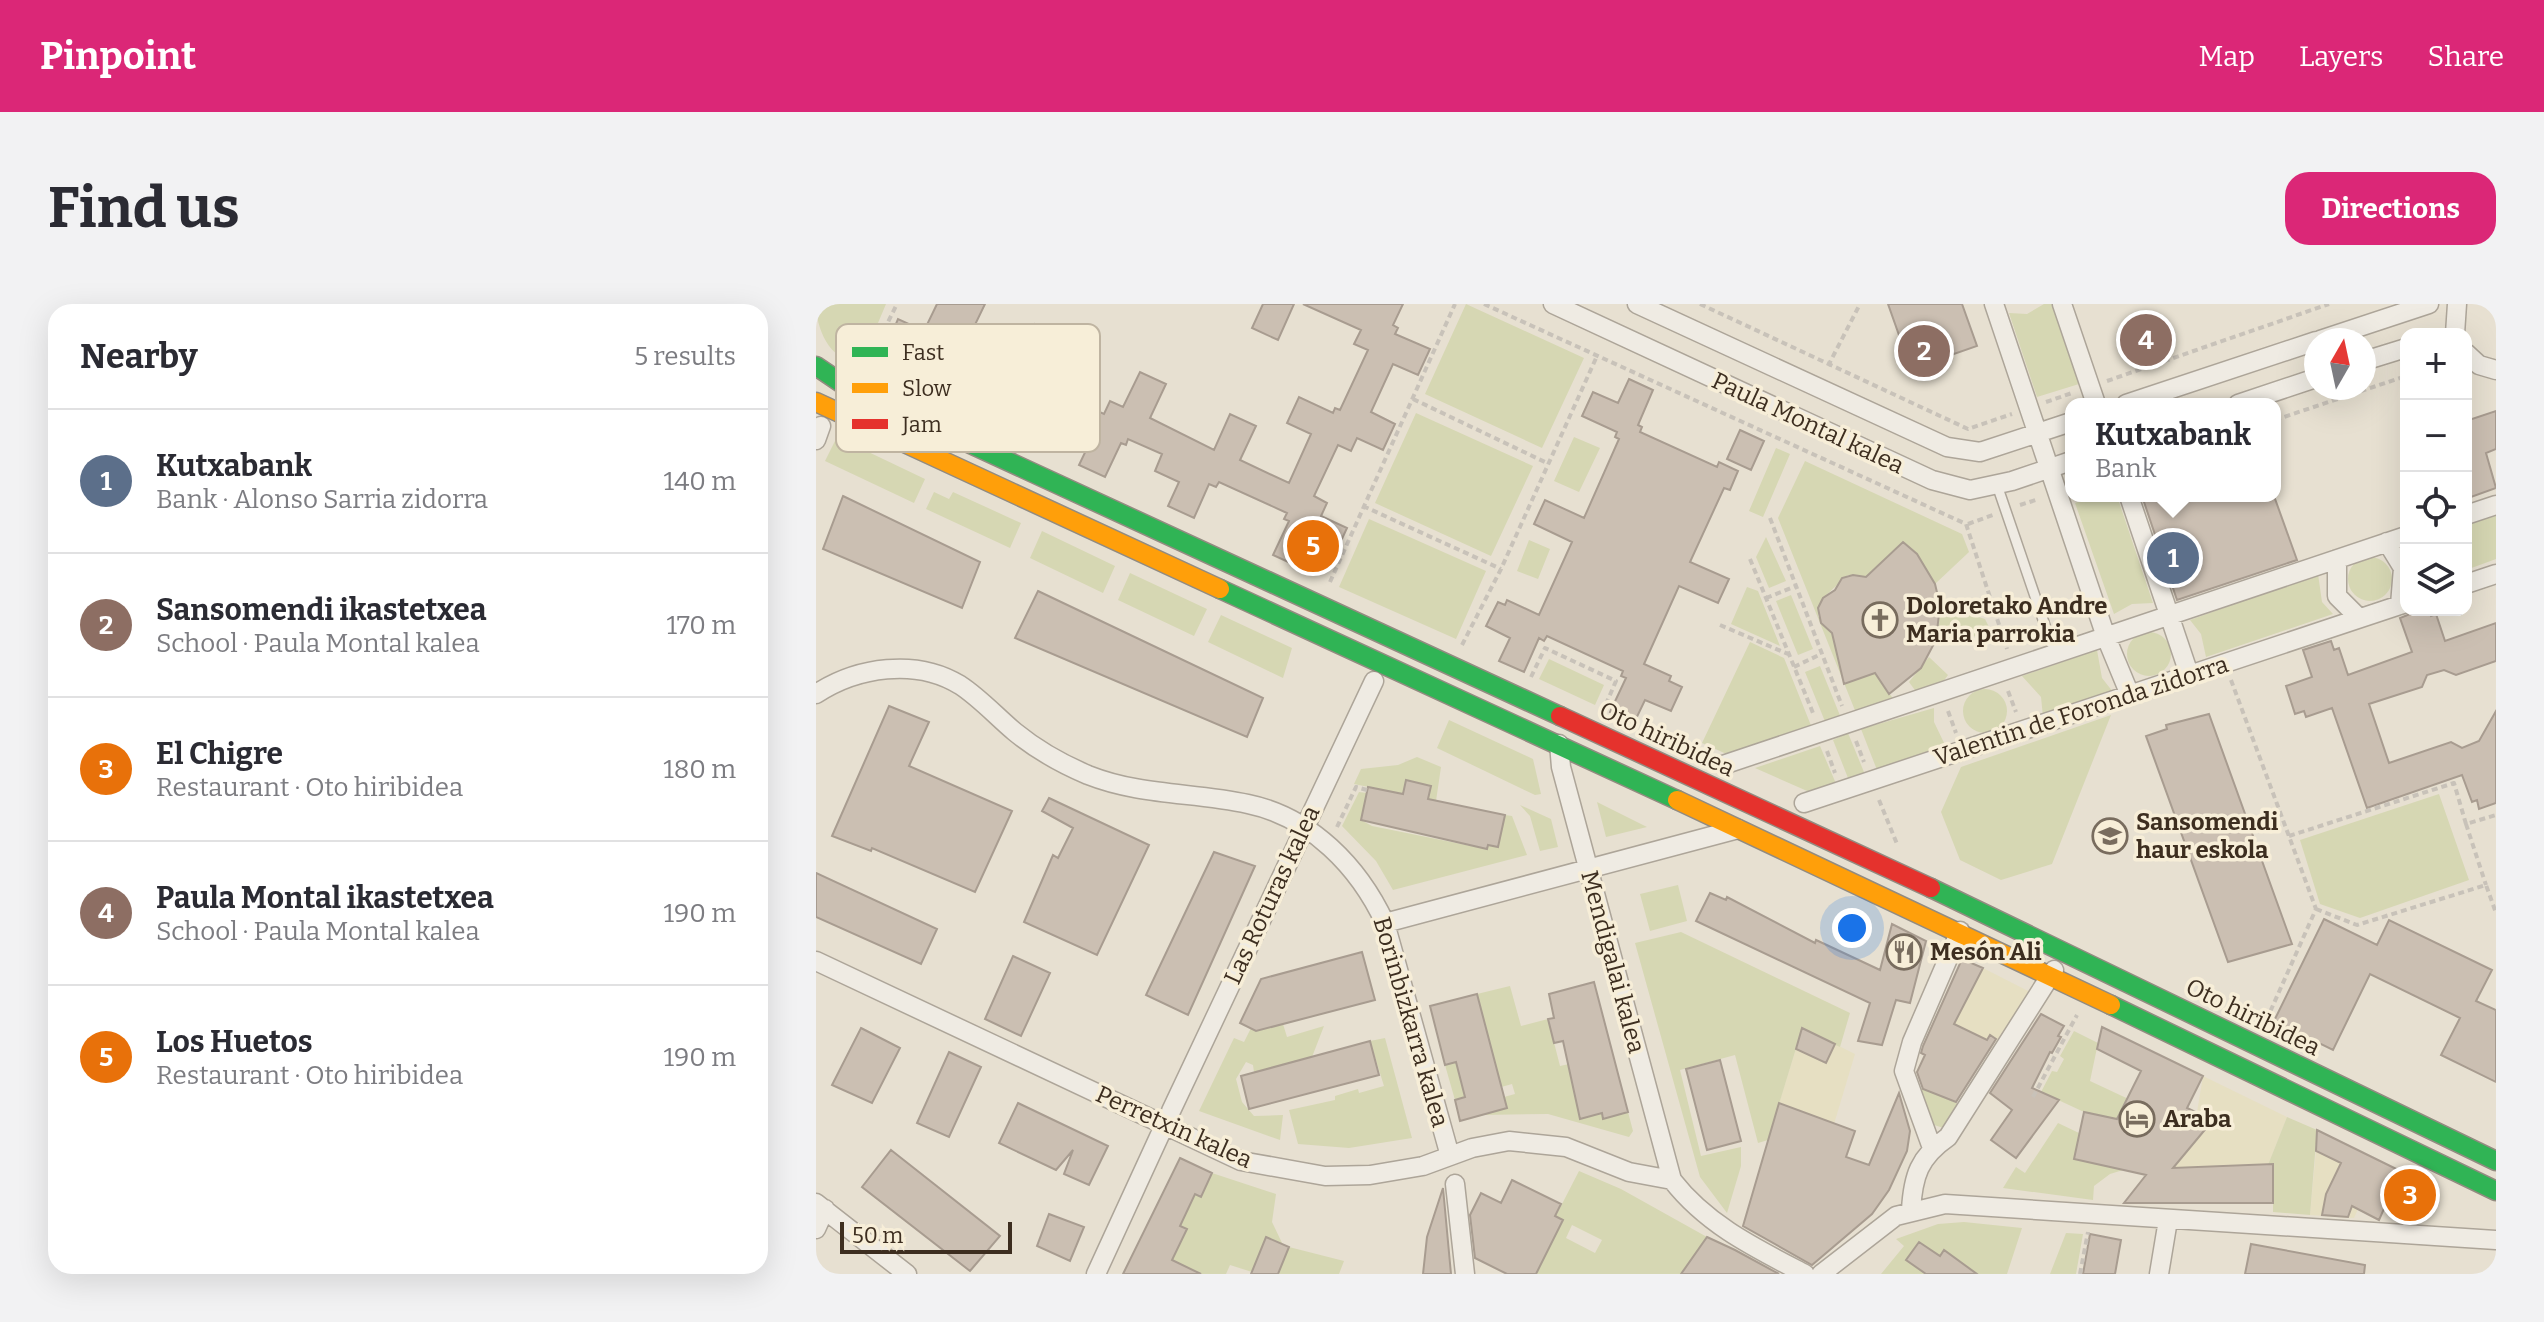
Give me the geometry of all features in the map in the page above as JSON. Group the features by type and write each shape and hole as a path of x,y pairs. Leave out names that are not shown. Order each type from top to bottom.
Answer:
{"main road":[{"name":"Oto hiribidea","path":"816,366 836,380"},
{"name":"Oto hiribidea","path":"816,402 836,411"},
{"name":"Oto hiribidea","path":"925,452 1741,828 2496,1191"},
{"name":"Oto hiribidea","path":"987,452 2065,952 2496,1161"}],"street":[{"name":"Paula Montal kalea","path":"1553,304 1932,480 1970,490 1997,485 2065,463"},
{"name":"Paula Montal kalea","path":"1637,304 1947,447 1980,452 2065,424"},
{"path":"1994,304 2106,637 2130,695"},
{"path":"2062,304 2094,398"},
{"path":"2357,328 2429,304"},
{"path":"2455,328 2457,304"},
{"path":"2144,398 2304,346"},
{"path":"2376,357 2400,350"},
{"path":"2472,359 2479,365 2496,370"},
{"path":"2256,398 2304,382"},
{"path":"2131,502 2189,674"},
{"path":"2472,513 2496,505"},
{"path":"1723,765 2400,538"},
{"name":"Valentin de Foronda zidorra","path":"2387,542 2400,563"},
{"path":"2337,559 2337,596 2359,618"},
{"path":"2472,582 2496,574"},
{"name":"Valentin de Foronda zidorra","path":"1804,803 2400,605"},
{"name":"Borinbizkarra kalea","path":"816,694 853,675 876,670 927,672 959,684 1039,749 1087,774 1142,791 1249,804 1303,826 1348,865 1372,895 1385,923 1450,1156"},
{"name":"Las Roturas kalea","path":"1096,1274 1303,826 1374,681"},
{"name":"Mendigalai kalea","path":"1559,744 1561,767 1672,1180"},
{"path":"1385,923 1741,828"},
{"path":"1932,1148 1904,1071 1912,1042 1960,931"},
{"path":"1911,1210 1913,1180 1923,1156 1948,1137 2065,952"},
{"name":"Perretxin kalea","path":"816,961 1168,1118 1241,1161 1325,1176 1370,1175 1423,1166 1509,1141 1566,1147 1652,1179 1672,1180"},
{"path":"1672,1180 1693,1207 1729,1233 1805,1274"},
{"path":"1455,1184 1465,1274"},
{"path":"1821,1274 1882,1225 1911,1210 1963,1203 2168,1220 2496,1240"},
{"path":"816,1229 820,1206 907,1274"},
{"path":"2159,1274 2168,1220"}],"lane":[{"path":"1997,485 2051,643"}],"path":[{"path":"1328,586 1455,304"},
{"path":"1484,304 1966,524 2024,731"},
{"path":"1461,647 1501,569 1597,356"},
{"path":"2281,418 2400,378"},
{"path":"1413,399 1547,463"},
{"path":"1363,506 1501,569"},
{"path":"1770,518 1898,847"},
{"path":"1750,559 1842,792"},
{"path":"1766,598 1796,586"},
{"path":"1720,625 1789,654"},
{"path":"1530,680 1545,648 1616,681 1603,713"},
{"path":"1794,667 1822,654"},
{"path":"2224,663 2316,909 2265,1021 2279,1028"},
{"path":"1942,693 1962,751"},
{"path":"2289,836 2454,783 2496,913"},
{"path":"1337,827 1356,787 1367,790"},
{"path":"2466,824 2496,815"},
{"path":"2316,909 2357,925 2486,885"},
{"path":"2033,1097 2080,1010"},
{"path":"2080,1274 2088,1229"}],"shaded area":[{"path":"1983,968 2030,992 2000,1041 1989,1036 1978,1058 1963,1029 1954,1024"},
{"path":"1835,1044 1855,1054 1834,1124 1779,1103 1796,1049 1825,1063"},
{"path":"2203,1076 2287,1117 2268,1165 2166,1177 2213,1120 2197,1112"},
{"path":"2316,1151 2343,1160 2326,1194 2358,1209 2354,1218 2310,1215"}],"green space":[{"path":"816,304 886,304 878,324 836,324 836,352 822,334"},
{"path":"1466,304 1584,358 1542,448 1425,394"},
{"path":"2044,304 2052,304 2079,384 2037,397 2009,313 2027,314"},
{"path":"1416,413 1533,466 1491,556 1375,503"},
{"path":"1574,437 1600,448 1579,492 1554,481"},
{"path":"836,439 836,452 868,452 925,479 914,503 825,461"},
{"path":"1776,448 1790,454 1763,517 1749,511"},
{"path":"1805,461 1962,534 1969,552 1935,584 1917,554 1903,542 1865,579 1848,575 1823,598 1818,616 1832,633 1843,682 1778,518"},
{"path":"934,492 949,499 953,492 1021,523 1010,548 926,509"},
{"path":"2119,502 2153,603 2132,604 2114,614 2075,503"},
{"path":"2496,514 2496,559 2472,568 2472,544 2472,522"},
{"path":"1369,519 1486,571 1456,639 1339,587"},
{"path":"1042,531 1115,566 1103,593 1030,558"},
{"path":"1766,537 1786,581 1769,588 1756,557"},
{"path":"1529,540 1550,549 1538,579 1517,571"},
{"path":"2370,557 2385,564 2392,579 2385,594 2370,601 2355,594 2348,579 2355,564"},
{"path":"1130,573 1207,609 1194,636 1118,600"},
{"path":"2318,574 2322,602 2333,614 2206,657 2201,634 2190,620"},
{"path":"1747,587 1758,591 1780,646 1731,624"},
{"path":"1791,595 1813,649 1798,655 1776,601"},
{"path":"1940,605 1985,619 1991,631 1988,635 1936,640"},
{"path":"1221,615 1292,648 1283,678 1208,642"},
{"path":"2149,632 2164,639 2171,654 2164,669 2149,676 2134,669 2127,654 2134,639"},
{"path":"1750,642 1784,658 1812,728 1731,756 1702,743"},
{"path":"2097,650 2102,678 2113,692 2043,717 2041,697 2022,676"},
{"path":"1929,657 1948,675 1940,686 1917,693 1909,682"},
{"path":"1549,659 1604,685 1595,705 1539,679"},
{"path":"1820,666 1841,718 1826,724 1805,672"},
{"path":"1875,673 1894,700 1856,713 1844,684"},
{"path":"1985,689 2000,696 2007,711 2000,726 1985,733 1970,726 1963,711 1970,696"},
{"path":"1934,708 1934,722 1946,747 1877,770 1861,729"},
{"path":"2111,715 2052,864 2001,880 1960,860 1941,812 1961,767"},
{"path":"1449,720 1533,759 1541,794 1535,795 1437,748"},
{"path":"1848,733 1866,777 1850,783 1833,740"},
{"path":"1820,746 1837,786 1814,794 1755,768"},
{"path":"1417,757 1441,767 1436,801 1428,799 1430,785 1406,781 1403,794 1354,784 1361,769 1398,765"},
{"path":"1359,792 1367,793 1361,820 1372,826 1486,849 1488,845 1498,847 1505,815 1512,816 1527,855 1393,890 1376,861 1342,826"},
{"path":"2439,794 2469,880 2360,918 2320,904 2300,840"},
{"path":"1597,802 1647,827 1606,837"},
{"path":"1520,805 1551,819 1558,847 1540,851 1530,816"},
{"path":"1678,885 1687,921 1650,931 1640,894"},
{"path":"1681,932 1850,1013 1840,1047 1802,1029 1768,1140 1758,1143 1735,1055 1680,1070 1701,1156 1741,1147 1741,1166 1727,1213 1700,1177 1635,943"},
{"path":"1510,986 1521,1026 1548,1019 1560,1066 1569,1064 1580,1119 1595,1115 1592,1104 1599,1102 1604,1118 1628,1112 1633,1131 1629,1137 1548,1114 1480,1115 1507,1108 1504,1097 1515,1094 1512,1084 1455,1100 1445,1065 1456,1062 1459,1073 1477,994"},
{"path":"1283,1024 1287,1037 1324,1026 1312,1057 1254,1072 1253,1065 1246,1062 1236,1079 1242,1102 1254,1116 1283,1115 1280,1140 1199,1111 1234,1038 1244,1042 1251,1028 1257,1031"},
{"path":"2074,1031 2098,1043 2090,1081 2137,1103 2133,1122 2084,1112 2041,1092 2052,1071 2057,1072 2064,1059 2060,1056"},
{"path":"1385,1038 1412,1138 1349,1148 1298,1144 1289,1110 1335,1100 1335,1096 1358,1089 1359,1093 1384,1086 1370,1041"},
{"path":"1912,1084 1961,1105 1944,1128 1927,1123"},
{"path":"2287,1117 2317,1130 2310,1215 2273,1212 2273,1165 2268,1165"},
{"path":"2058,1123 2079,1133 2074,1159 2123,1170 2110,1174 2094,1186 2093,1200 2003,1188 2016,1167 2025,1173"},
{"path":"1579,1171 1621,1189 1707,1237 1681,1274 1526,1274","holes":["1572,1225 1602,1240 1595,1253 1566,1238"]},
{"path":"1212,1173 1276,1194 1272,1222 1283,1245 1266,1238 1252,1272 1230,1265 1226,1274 1176,1274 1180,1264 1172,1260 1187,1230 1180,1226 1195,1194 1201,1197"},
{"path":"1964,1222 2022,1228 2007,1274 1881,1274 1904,1246 1896,1239 1938,1224"},
{"path":"2066,1233 2083,1234 2076,1274 2050,1274"},
{"path":"1289,1247 1344,1261 1339,1274 1278,1274"}],"building":[{"path":"937,304 985,304 975,324 927,324"},
{"path":"1263,304 1294,304 1278,340 1252,328"},
{"path":"1303,304 1403,304 1393,325 1398,328 1395,334 1430,349 1418,375 1393,364 1371,412 1395,424 1383,450 1357,438 1351,451 1338,445 1314,496 1327,503 1321,516 1347,528 1335,554 1310,543 1299,567 1273,555 1289,521 1284,519 1287,513 1219,482 1216,487 1209,484 1194,518 1168,506 1179,482 1155,471 1162,454 1128,439 1126,445 1121,443 1105,477 1079,465 1085,452 1100,452 1100,412 1104,414 1110,401 1123,407 1140,372 1166,384 1150,418 1214,450 1230,414 1256,426 1240,460 1289,483 1311,434 1287,423 1299,397 1333,413 1335,408 1340,410 1368,350 1354,344 1361,330"},
{"path":"1888,304 1962,304 1977,346 1911,369"},
{"path":"1629,379 1653,390 1638,425 1642,427 1640,432 1717,467 1719,462 1738,471 1730,490 1724,488 1690,562 1729,579 1718,603 1679,586 1644,664 1671,676 1669,681 1682,687 1671,711 1645,700 1634,723 1610,712 1626,678 1621,676 1623,671 1547,636 1544,641 1539,638 1524,672 1499,661 1510,638 1486,626 1498,602 1505,605 1507,600 1539,615 1572,542 1534,524 1545,500 1584,518 1619,439 1615,437 1617,432 1582,416 1593,392 1618,403"},
{"path":"2496,411 2496,449 2486,453 2496,488 2472,497 2472,472 2472,419"},
{"path":"1740,430 1764,441 1751,470 1727,459"},
{"path":"843,496 980,562 962,608 823,549"},
{"path":"2144,502 2276,502 2297,560 2177,600"},
{"name":"Doloretako Andre Maria parrokia","path":"1903,542 1917,554 1935,584 1940,605 1936,640 1921,668 1889,694 1875,673 1844,684 1832,633 1821,623 1818,608 1842,578 1853,575 1866,577"},
{"path":"1038,591 1263,698 1247,737 1015,638"},
{"path":"2437,616 2445,641 2496,623 2496,661 2456,675 2444,670 2427,675 2422,687 2369,704 2389,763 2451,742 2462,748 2479,741 2496,711 2496,803 2479,809 2477,800 2472,802 2462,775 2367,808 2332,708 2306,717 2304,711 2295,714 2286,686 2312,677 2303,650 2331,641 2334,650 2339,648 2348,675 2412,652 2400,618"},
{"path":"889,706 929,722 909,766 1012,811 975,892 872,848 871,851 832,836"},
{"path":"2209,714 2292,944 2228,962 2146,736 2167,729 2166,725"},
{"path":"1406,780 1431,786 1428,799 1505,815 1498,847 1488,845 1487,849 1361,820 1368,787 1403,794"},
{"path":"1049,798 1149,845 1097,955 1024,922 1053,855 1058,858 1073,828 1042,811"},
{"path":"1214,852 1255,866 1188,1015 1146,995"},
{"path":"816,873 937,929 921,964 816,917"},
{"path":"1710,893 1726,900 1727,897 1815,943 1816,940 1880,970 1892,924 1926,941 1910,1003 1896,1000 1882,1045 1858,1041 1870,1003 1696,921"},
{"path":"2324,919 2377,945 2389,920 2492,970 2476,1001 2496,1010 2496,1082 2441,1055 2460,1018 2370,974 2333,1050 2274,1021"},
{"path":"1362,952 1375,1000 1256,1031 1240,1023 1261,979"},
{"path":"1013,956 1050,973 1021,1036 985,1019"},
{"path":"1962,959 1983,968 1954,1024 1987,1040 1990,1035 1996,1039 1956,1102 1923,1089 1917,1072 1925,1055 1921,1053 1923,1046"},
{"path":"1594,982 1628,1112 1603,1119 1602,1113 1580,1119 1563,1041 1554,1043 1548,1019 1554,1018 1549,994"},
{"path":"1477,994 1507,1108 1460,1121 1455,1100 1465,1097 1456,1062 1445,1065 1430,1006"},
{"path":"2041,1014 2064,1026 2032,1088 2059,1100 2016,1158 1991,1140 2012,1110 1990,1093"},
{"name":"Araba","path":"2102,1027 2203,1076 2187,1108 2213,1120 2173,1168 2273,1164 2273,1203 2124,1203 2146,1175 2074,1159 2084,1112 2117,1119 2141,1071 2097,1049"},
{"path":"861,1028 900,1048 872,1103 832,1085"},
{"path":"1802,1028 1835,1044 1826,1063 1796,1049"},
{"path":"1370,1041 1379,1075 1249,1109 1241,1076"},
{"path":"949,1052 981,1067 949,1137 917,1123"},
{"path":"1720,1060 1741,1141 1707,1150 1686,1069"},
{"path":"1899,1093 1910,1131 1907,1151 1889,1190 1872,1214 1812,1265 1743,1226 1779,1103 1855,1131 1846,1157 1869,1165"},
{"path":"1018,1103 1108,1146 1089,1185 1064,1174 1073,1150 1056,1170 999,1143"},
{"path":"2317,1130 2435,1188 2419,1220 2386,1204 2379,1220 2352,1206 2348,1217 2322,1215 2326,1194 2341,1163 2316,1151"},
{"path":"891,1150 1000,1236 970,1271 862,1187"},
{"path":"1180,1158 1212,1173 1201,1197 1195,1194 1180,1226 1187,1229 1172,1260 1201,1274 1123,1274"},
{"path":"1512,1180 1561,1204 1555,1216 1563,1220 1536,1274 1507,1274 1475,1258 1470,1215 1481,1193 1501,1203"},
{"path":"1443,1188 1451,1274 1423,1274 1427,1237"},
{"path":"1049,1214 1084,1227 1070,1261 1037,1246"},
{"path":"2090,1234 2121,1240 2115,1274 2083,1274"},
{"path":"1266,1237 1289,1247 1278,1274 1251,1274"},
{"path":"1707,1237 1735,1250 1779,1274 1681,1274"},
{"path":"1919,1242 1940,1256 1944,1250 1977,1274 1926,1274 1906,1260"},
{"path":"2251,1244 2365,1265 2364,1274 2245,1274"}],"traffic: fast":[{"path":"816,366 836,380"},
{"path":"988,452 1560,716"},
{"path":"1220,589 1677,800"},
{"path":"1931,888 2496,1161"},
{"path":"2111,1005 2496,1191"}],"traffic: slow":[{"path":"816,402 836,411"},
{"path":"924,452 1220,589"},
{"path":"1677,800 2111,1005"}],"traffic: jam":[{"path":"1560,716 1931,888"}],"place":[{"name":"Paula Montal ikastetxea","path":"2146,340"},
{"name":"Sansomendi ikastetxea","path":"1924,351"},
{"name":"Los Huetos","path":"1313,546"},
{"name":"Kutxabank","path":"2173,558"},
{"name":"Doloretako Andre Maria parrokia","path":"1880,620"},
{"name":"Sansomendi haur eskola","path":"2110,836"},
{"name":"Mesón Ali","path":"1904,952"},
{"name":"Araba","path":"2137,1119"},
{"name":"El Chigre","path":"2410,1195"}]}
